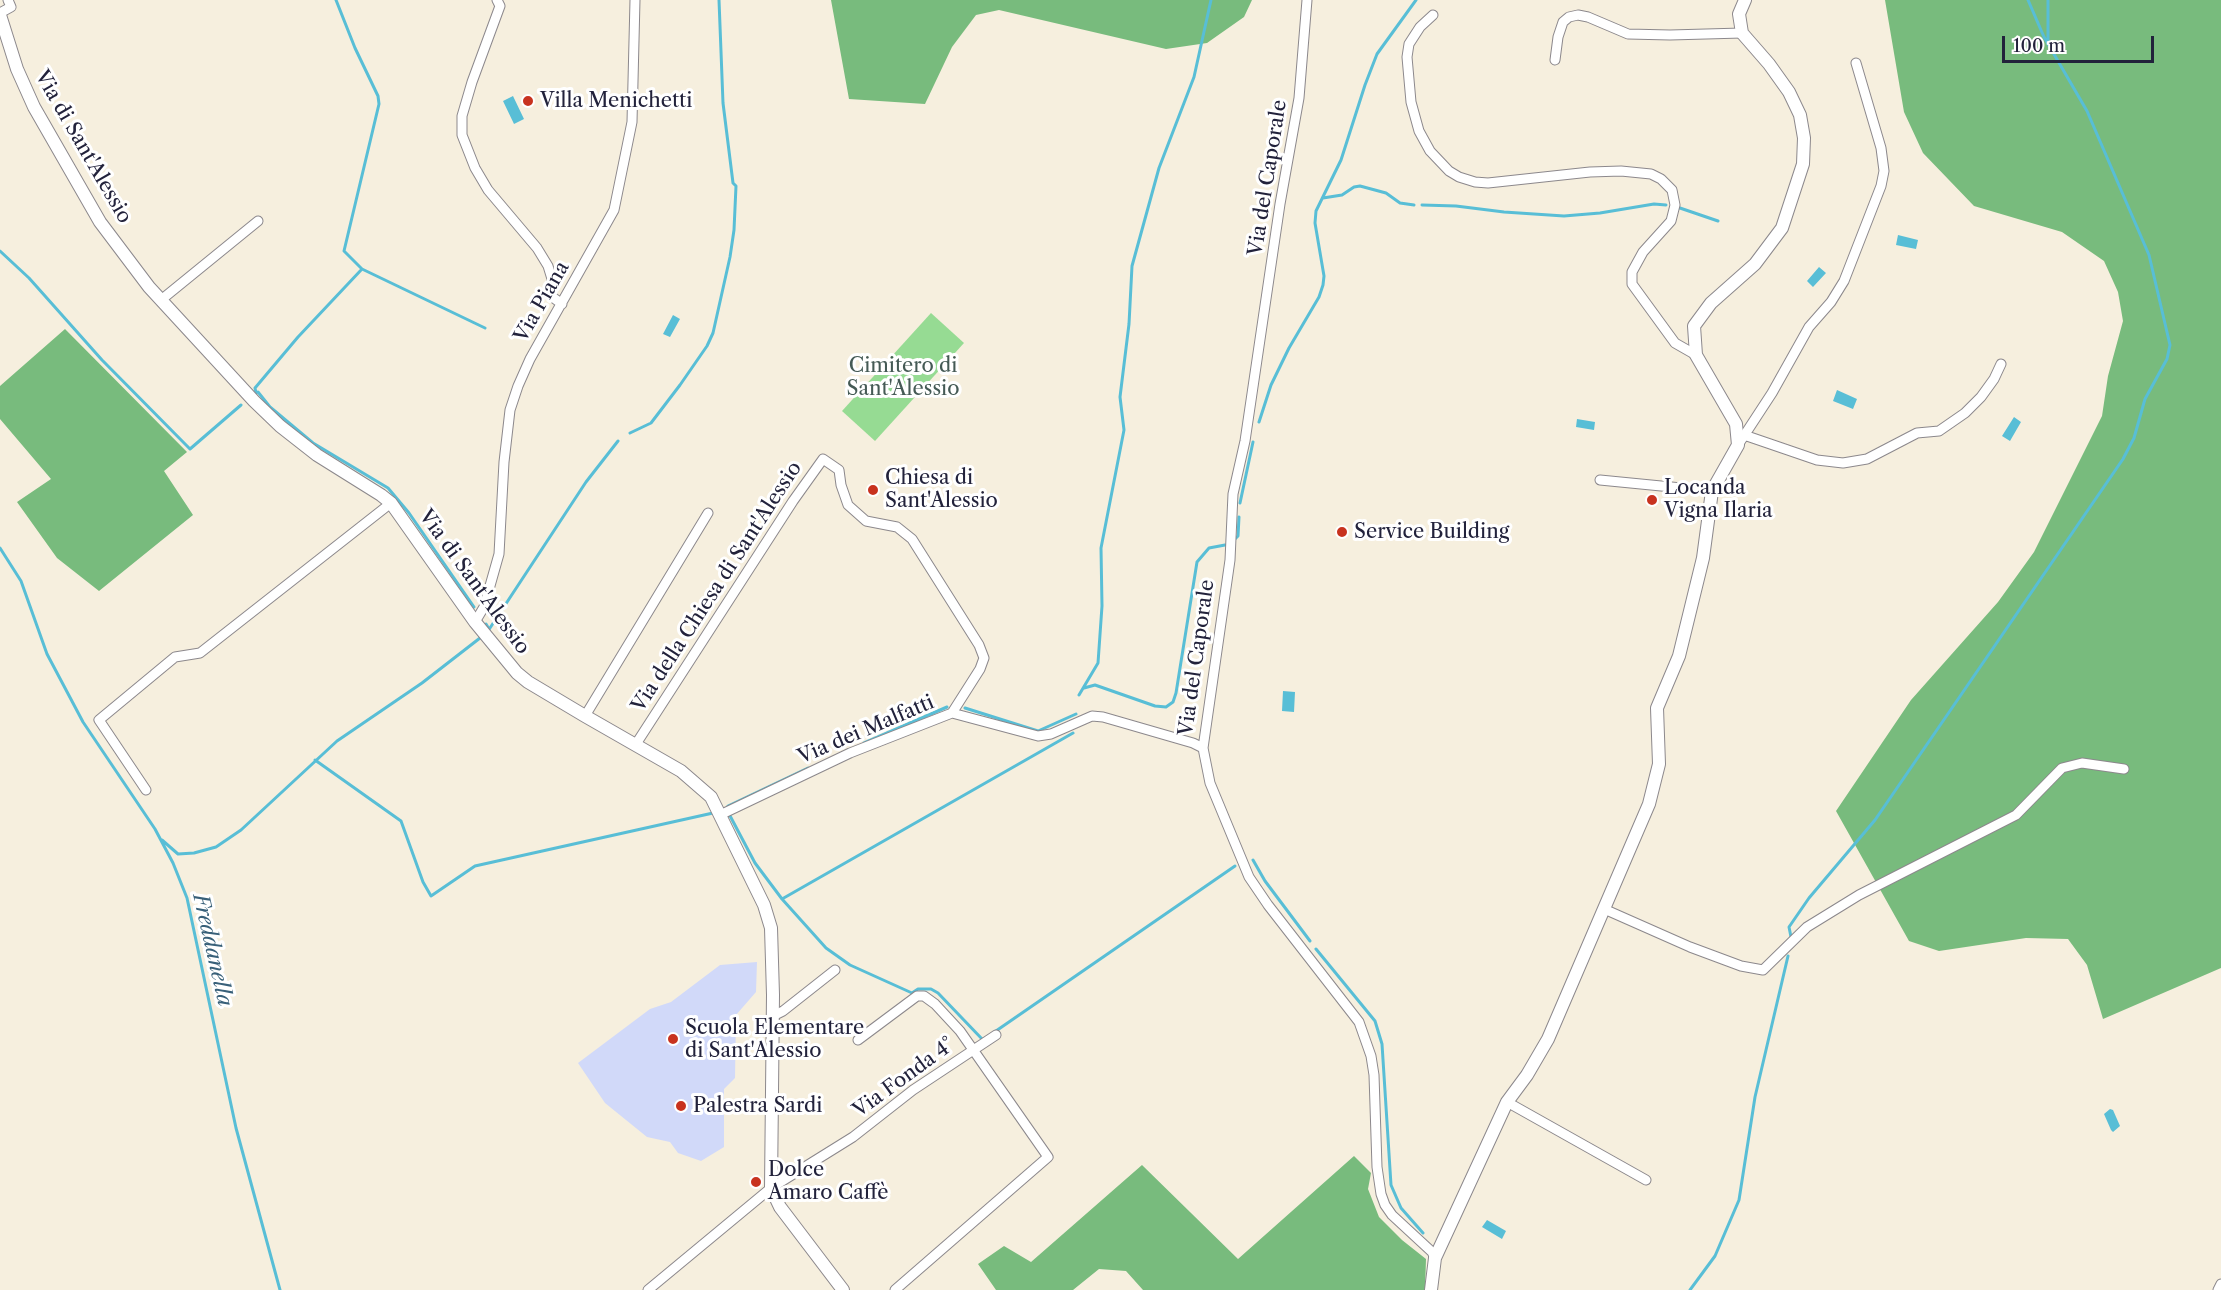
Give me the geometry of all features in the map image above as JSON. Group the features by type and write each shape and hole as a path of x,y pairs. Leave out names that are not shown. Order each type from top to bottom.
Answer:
{"street":[{"path":"0,14 11,7 8,0"},
{"path":"497,0 500,6 462,116 462,135 475,168 488,190 537,248 548,266 552,279 551,296 562,304"},
{"name":"Via Piana","path":"475,622 484,607 499,554 504,462 510,410 518,386 530,359 614,210 632,122 635,0"},
{"name":"Via del Caporale","path":"1307,0 1299,98 1280,204 1245,441 1233,494 1230,560 1203,748 1210,783 1249,877 1359,1022 1370,1049 1374,1075 1377,1167 1381,1194 1392,1215 1432,1252 1435,1258"},
{"path":"1741,440 1736,424 1696,355 1694,326 1711,303 1755,264 1782,228 1803,164 1804,138 1800,115 1790,92 1742,33 1739,14 1745,0"},
{"name":"Via di Sant'Alessio","path":"0,14 17,69 34,107 100,222 161,300 280,426 318,455 391,503 475,622 517,673 528,682 681,771 711,797 723,811 769,919 773,1016 771,1188 780,1207 843,1290"},
{"path":"1433,15 1420,27 1409,44 1407,57 1411,102 1419,130 1430,151 1449,171 1475,182 1488,183 1611,171 1651,174 1661,179 1672,190 1675,205 1671,221 1643,252 1632,272 1632,284 1675,343 1696,355"},
{"path":"1556,60 1558,37 1563,22 1569,17 1578,15 1588,16 1628,34 1742,33"},
{"path":"1431,1290 1435,1258 1507,1102 1527,1075 1548,1039 1653,793 1659,764 1657,708 1678,656 1702,558 1712,491 1809,327 1832,302 1844,281 1881,186 1884,171 1881,148 1856,63"},
{"path":"161,300 258,221"},
{"path":"1741,440 1817,460 1843,463 1867,459 1917,433 1939,431 1965,413 1981,397 2001,364"},
{"name":"Via della Chiesa di Sant'Alessio","path":"636,744 793,501 823,459 839,470 848,506 866,521 897,526 912,539 979,645 984,658 980,669 952,713"},
{"path":"1600,480 1712,491"},
{"path":"146,790 99,720 175,657 200,653 391,503"},
{"path":"585,716 708,513"},
{"name":"Via dei Malfatti","path":"723,811 850,753 952,713 1038,736 1051,734 1092,716 1103,717 1194,743 1203,748"},
{"path":"1604,909 1690,947 1741,966 1763,970 1807,927 1859,895 2016,814 2062,768 2082,763 2124,769"},
{"path":"773,1016 783,1011 835,970"},
{"path":"858,1040 913,998 924,996 935,1004 960,1031 1048,1156 895,1290"},
{"name":"Via Fonda 4°","path":"648,1290 771,1188 853,1137 913,1090 996,1035"},
{"path":"1507,1102 1646,1180"},
{"path":"2218,1290 2221,1284"}],"shaded area":[{"name":"Scuola Elementare di Sant'Alessio","path":"757,962 756,992 736,1015 735,1078 724,1089 724,1147 701,1161 678,1153 670,1142 647,1137 605,1103 578,1063 650,1009 671,1002 720,965"}],"green space":[{"path":"831,0 1252,0 1244,17 1207,43 1166,49 999,10 976,15 952,47 925,104 849,99"},
{"path":"1885,0 2221,0 2221,968 2103,1019 2087,965 2068,939 2026,938 1939,951 1909,941 1836,811 1911,700 1998,602 2034,552 2102,416 2108,376 2123,321 2118,292 2104,261 2062,232 1974,206 1923,153 1904,112"},
{"name":"Cimitero di Sant'Alessio","path":"931,313 964,343 875,441 842,411"},
{"path":"65,329 187,452 164,471 193,515 99,591 57,558 17,502 51,479 0,419 0,386"},
{"path":"1354,1156 1371,1173 1368,1189 1379,1217 1402,1240 1426,1259 1425,1290 1143,1290 1126,1271 1099,1269 1073,1290 996,1290 978,1264 1004,1246 1031,1262 1142,1165 1238,1259"}],"water":[{"path":"513,96 524,119 514,124 503,101"},
{"path":"1898,235 1918,240 1916,249 1896,245"},
{"path":"1819,267 1826,273 1813,287 1807,281"},
{"path":"673,315 680,319 670,337 663,334"},
{"path":"1837,390 1857,399 1853,409 1833,401"},
{"path":"2014,417 2021,422 2010,441 2002,436"},
{"path":"1577,419 1595,422 1594,430 1576,427"},
{"path":"1283,691 1295,692 1294,712 1282,711"},
{"path":"2110,1109 2113,1110 2120,1126 2113,1132 2104,1114"},
{"path":"1487,1220 1506,1231 1502,1239 1482,1227"}],"waterway":[{"path":"336,0 355,48 378,96 379,104 344,251 362,269 485,328"},
{"path":"630,433 651,423 707,346 713,333 730,257 736,186 733,183 723,103 719,0"},
{"path":"1079,695 1098,663 1102,606 1101,548 1124,430 1120,397 1129,324 1132,266 1159,168 1194,77 1211,0"},
{"path":"1259,422 1271,385 1289,348 1319,297 1323,285 1324,276 1315,223 1316,211 1341,160 1377,54 1416,0"},
{"path":"1791,937 1789,927 1809,898 1875,820 2123,459 2134,438 2145,399 2167,359 2170,345 2149,255 2087,111 2044,37 2028,0"},
{"path":"2048,0 2048,42"},
{"path":"1323,198 1342,195 1360,186 1386,193 1400,203 1414,205"},
{"path":"1422,205 1564,216 1654,204 1666,205"},
{"path":"1677,207 1718,221"},
{"path":"0,251 29,278 102,360 190,449 241,405"},
{"path":"256,393 255,388 298,337 362,269"},
{"path":"258,392 270,407 313,443 388,488 409,513 474,607"},
{"path":"488,631 586,482 618,441"},
{"path":"1240,503 1253,442"},
{"path":"1234,540 1238,536 1239,517"},
{"path":"1084,688 1095,685 1155,706 1166,707 1173,702 1197,562 1209,548 1225,545"},
{"name":"Freddanella","path":"0,548 21,581 47,654 83,722 155,829 173,863 187,898 236,1128 280,1290"},
{"path":"486,624 489,629"},
{"path":"162,840 178,854 194,853 216,847 241,830 337,741 422,683 480,638"},
{"path":"864,743 947,707"},
{"path":"965,708 1038,731 1076,714"},
{"path":"782,899 1073,733"},
{"path":"315,760 401,821 423,882 431,896 475,866 713,813"},
{"path":"728,806 808,768"},
{"path":"728,812 755,863 782,899 826,948 850,965 912,993 918,989 931,989 938,993 983,1040"},
{"path":"1253,860 1265,881 1310,941"},
{"path":"993,1033 1235,866"},
{"path":"1316,949 1375,1021 1382,1044 1391,1185 1401,1208 1423,1233"},
{"path":"1690,1290 1715,1256 1739,1200 1755,1097 1788,956"}],"place":[{"name":"Villa Menichetti","path":"528,101"},
{"name":"Chiesa di Sant'Alessio","path":"873,490"},
{"name":"Locanda Vigna Ilaria","path":"1652,500"},
{"name":"Service Building","path":"1342,532"},
{"name":"Scuola Elementare di Sant'Alessio","path":"673,1039"},
{"name":"Palestra Sardi","path":"681,1106"},
{"name":"Dolce Amaro Caffè","path":"756,1182"}]}
